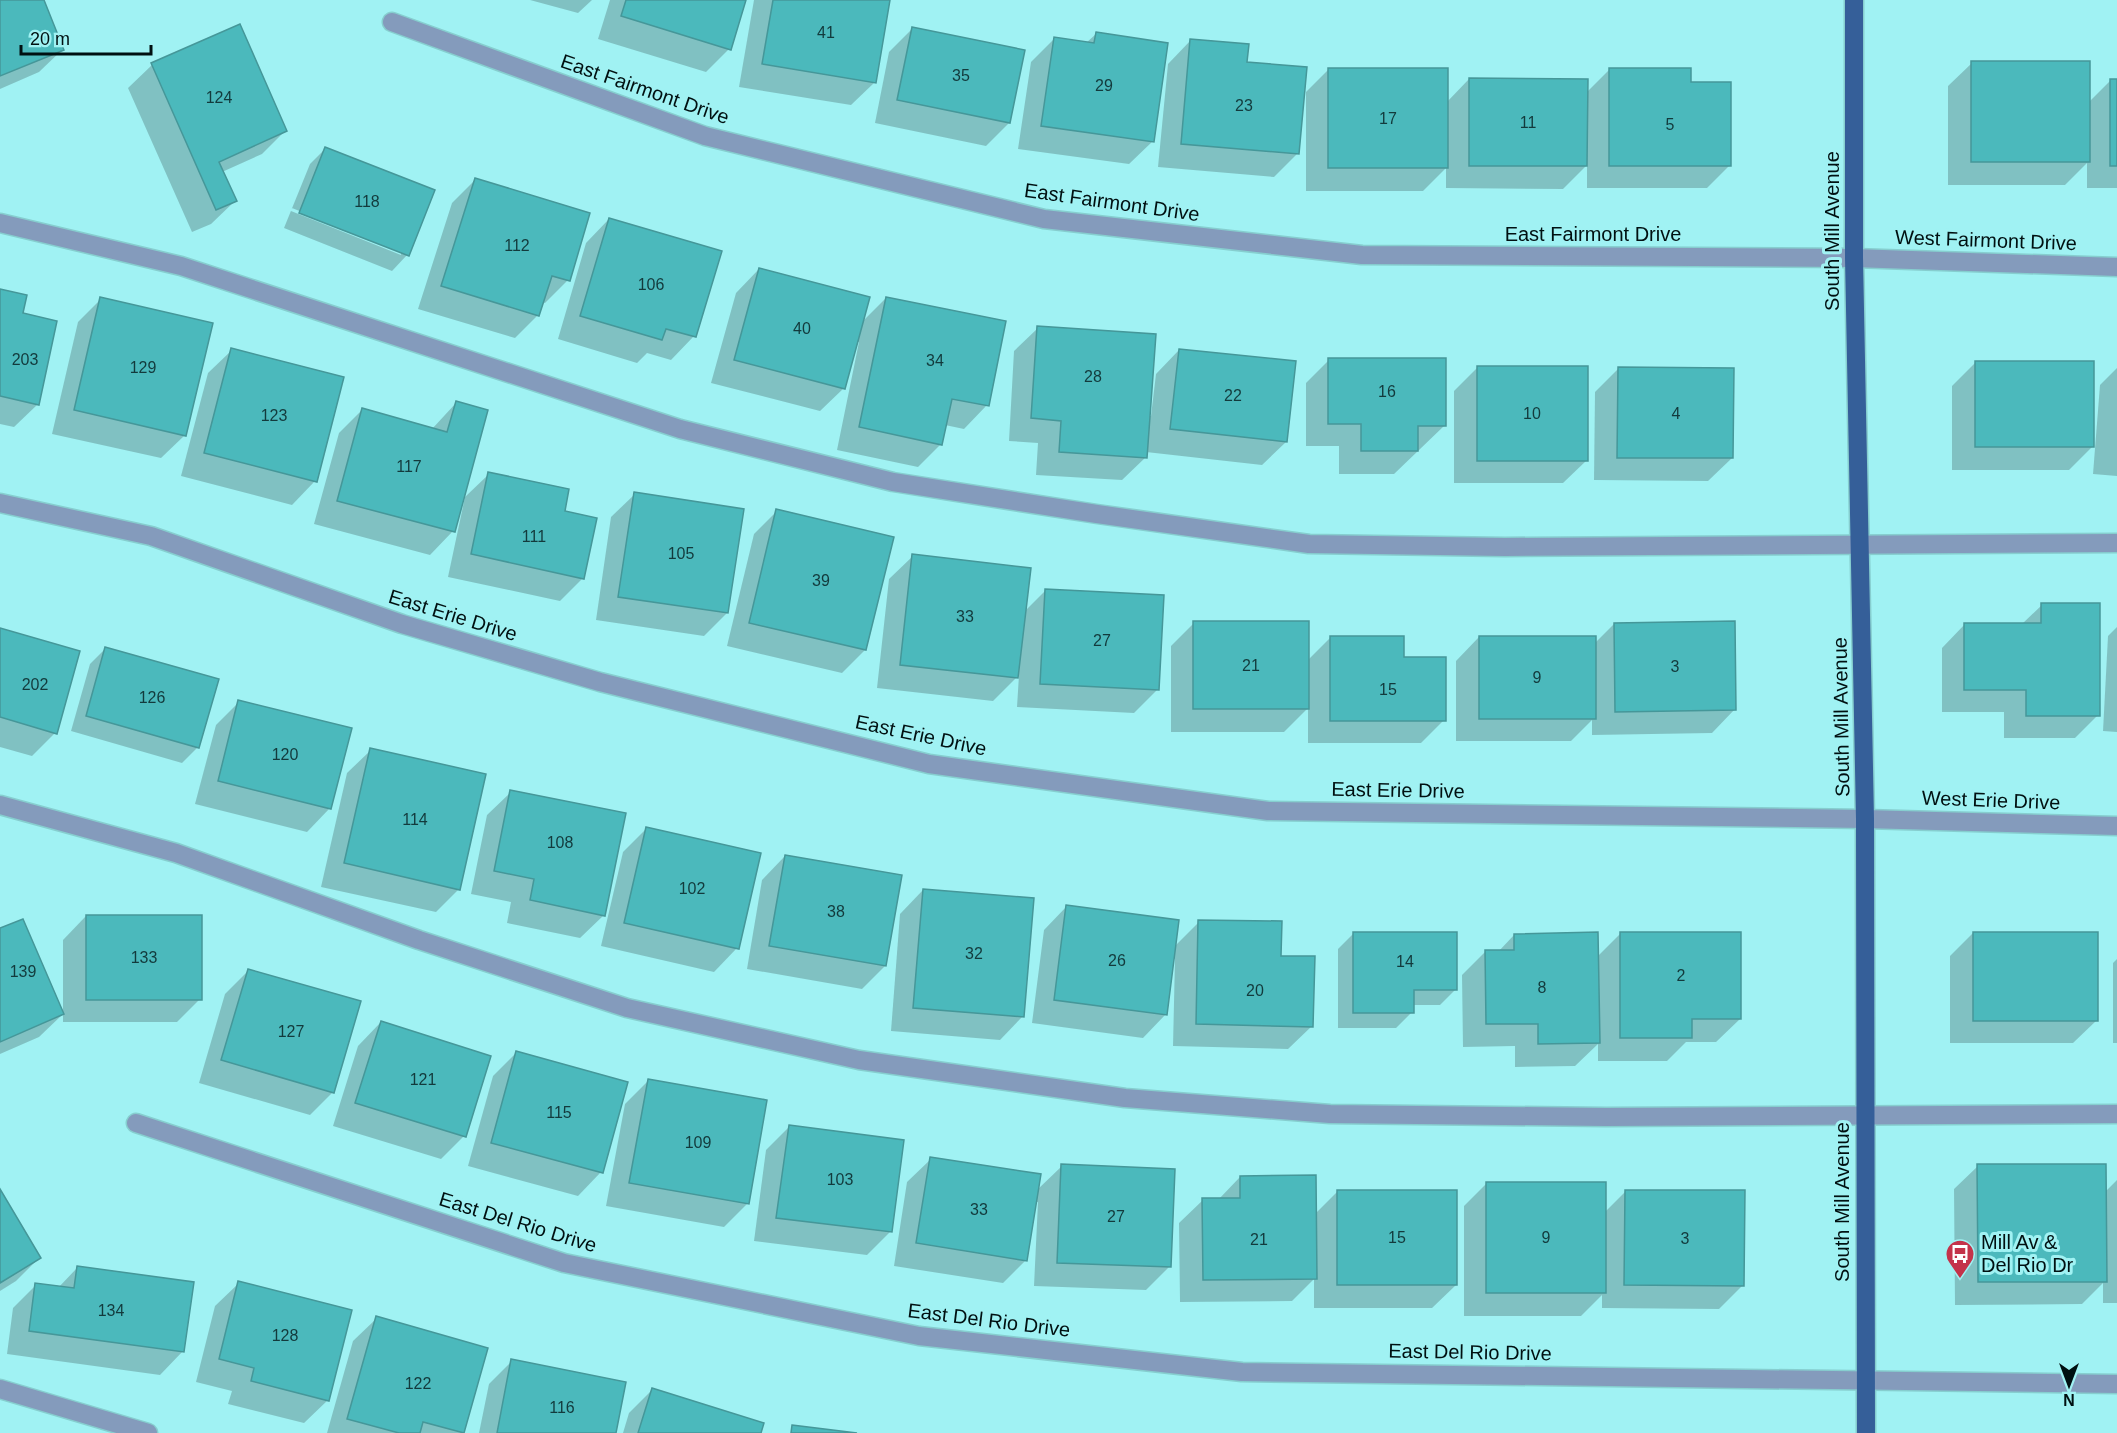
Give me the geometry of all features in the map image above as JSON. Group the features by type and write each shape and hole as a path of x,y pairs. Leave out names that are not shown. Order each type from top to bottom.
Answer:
{"main road":[{"name":"South Mill Avenue","path":"1854,0 1854,258 1865,819 1866,1433"}],"street":[{"name":"East Fairmont Drive","path":"392,22 705,136 1044,219 1362,255 1854,258"},
{"path":"0,224 181,266 680,429 893,482 1309,544 1505,547 2117,543"},
{"name":"West Fairmont Drive","path":"1854,258 2117,267"},
{"name":"East Erie Drive","path":"0,503 151,536 402,624 600,682 929,764 1268,811 1865,819"},
{"path":"0,805 176,853 419,940 627,1008 859,1060 1125,1098 1330,1114 1606,1117 2117,1114"},
{"name":"West Erie Drive","path":"1865,819 2117,826"},
{"name":"East Del Rio Drive","path":"136,1123 564,1263 919,1336 1242,1372 2117,1384"},
{"path":"0,1389 148,1433"}],"building":[{"path":"0,0 44,0 64,50 0,76"},
{"path":"626,0 746,0 731,50 621,16"},
{"path":"773,0 890,0 876,83 762,64"},
{"path":"240,24 287,131 219,162 237,201 216,210 151,63"},
{"path":"912,27 1025,50 1010,123 897,100"},
{"path":"1096,32 1168,43 1154,142 1041,126 1054,37 1094,43"},
{"path":"1190,39 1249,44 1247,62 1307,67 1299,154 1181,144"},
{"path":"1971,61 2090,61 2090,162 1971,162"},
{"path":"1328,68 1448,68 1448,168 1328,168"},
{"path":"1609,68 1691,68 1691,82 1731,82 1731,166 1609,166"},
{"path":"1469,78 1588,79 1587,166 1469,166"},
{"path":"2110,79 2117,79 2117,166 2110,166"},
{"path":"325,147 435,190 409,256 299,213"},
{"path":"475,178 590,213 570,281 552,276 539,316 441,286"},
{"path":"609,218 722,251 696,337 666,329 662,340 580,316"},
{"path":"759,268 870,297 845,389 734,360"},
{"path":"0,289 27,295 23,313 57,321 39,405 0,396"},
{"path":"100,297 213,323 186,436 74,410"},
{"path":"886,297 1006,321 989,406 952,399 942,445 859,427"},
{"path":"1037,326 1156,334 1147,458 1059,452 1061,421 1031,418"},
{"path":"231,348 344,377 317,482 204,453"},
{"path":"1179,349 1296,361 1287,442 1170,429"},
{"path":"1328,358 1446,358 1446,426 1418,426 1418,451 1361,451 1361,424 1328,424"},
{"path":"1975,361 2094,361 2094,447 1975,447"},
{"path":"1477,366 1588,366 1588,461 1477,461"},
{"path":"1618,367 1734,368 1733,458 1617,458"},
{"path":"456,401 488,410 455,532 337,501 362,408 447,432"},
{"path":"488,472 569,489 565,511 597,518 584,579 471,554"},
{"path":"634,492 744,509 728,613 618,597"},
{"path":"776,509 894,537 866,650 749,623"},
{"path":"912,554 1031,568 1018,678 900,665"},
{"path":"1045,589 1164,595 1159,690 1040,684"},
{"path":"2041,603 2100,603 2100,716 2026,716 2026,690 1964,690 1964,623 2041,623"},
{"path":"1193,621 1309,621 1309,709 1193,709"},
{"path":"1735,621 1736,710 1615,712 1614,623"},
{"path":"0,628 80,651 57,734 0,717"},
{"path":"1330,636 1404,636 1404,657 1446,657 1446,721 1330,721"},
{"path":"1479,636 1596,636 1596,719 1479,719"},
{"path":"105,647 219,679 199,748 86,716"},
{"path":"238,700 352,728 331,809 218,781"},
{"path":"370,748 486,774 460,890 344,863"},
{"path":"510,790 626,813 605,916 530,900 534,879 494,871"},
{"path":"646,827 761,853 739,949 624,923"},
{"path":"785,855 902,875 886,966 769,946"},
{"path":"923,889 1034,898 1024,1017 913,1008"},
{"path":"1066,905 1179,920 1167,1015 1054,1000"},
{"path":"86,915 202,915 202,1000 86,1000"},
{"path":"23,919 64,1014 0,1042 0,928"},
{"path":"1198,920 1282,921 1281,956 1315,956 1313,1027 1196,1024"},
{"path":"1353,932 1457,932 1457,990 1414,990 1414,1013 1353,1013"},
{"path":"1598,932 1600,1043 1538,1044 1538,1024 1486,1024 1485,950 1514,950 1514,934"},
{"path":"1620,932 1741,932 1741,1019 1692,1019 1692,1038 1620,1038"},
{"path":"1973,932 2098,932 2098,1021 1973,1021"},
{"path":"248,969 361,1001 334,1093 221,1060"},
{"path":"381,1021 491,1056 466,1137 355,1103"},
{"path":"516,1051 628,1082 603,1173 491,1143"},
{"path":"648,1079 767,1100 749,1204 629,1183"},
{"path":"789,1125 904,1140 892,1232 776,1218"},
{"path":"930,1157 1041,1174 1027,1261 916,1243"},
{"path":"1061,1164 1175,1169 1171,1267 1057,1263"},
{"path":"1977,1164 2106,1164 2107,1282 1978,1282"},
{"path":"1316,1175 1317,1279 1203,1280 1202,1198 1240,1198 1240,1176"},
{"path":"1486,1182 1606,1182 1606,1293 1486,1293"},
{"path":"0,1189 41,1258 0,1283"},
{"path":"1337,1190 1457,1190 1457,1285 1337,1285"},
{"path":"1625,1190 1745,1190 1744,1286 1624,1285"},
{"path":"77,1266 194,1282 184,1352 29,1331 35,1283 74,1288"},
{"path":"238,1281 352,1310 329,1401 251,1381 254,1368 219,1359"},
{"path":"376,1316 488,1348 464,1433 423,1422 420,1433 399,1433 347,1419"},
{"path":"511,1359 626,1382 616,1433 497,1433"},
{"path":"652,1388 764,1423 761,1433 638,1433"},
{"path":"792,1425 857,1433 791,1433"}],"place":[{"name":"Mill Av & Del Rio Dr","path":"1960,1280"}]}
